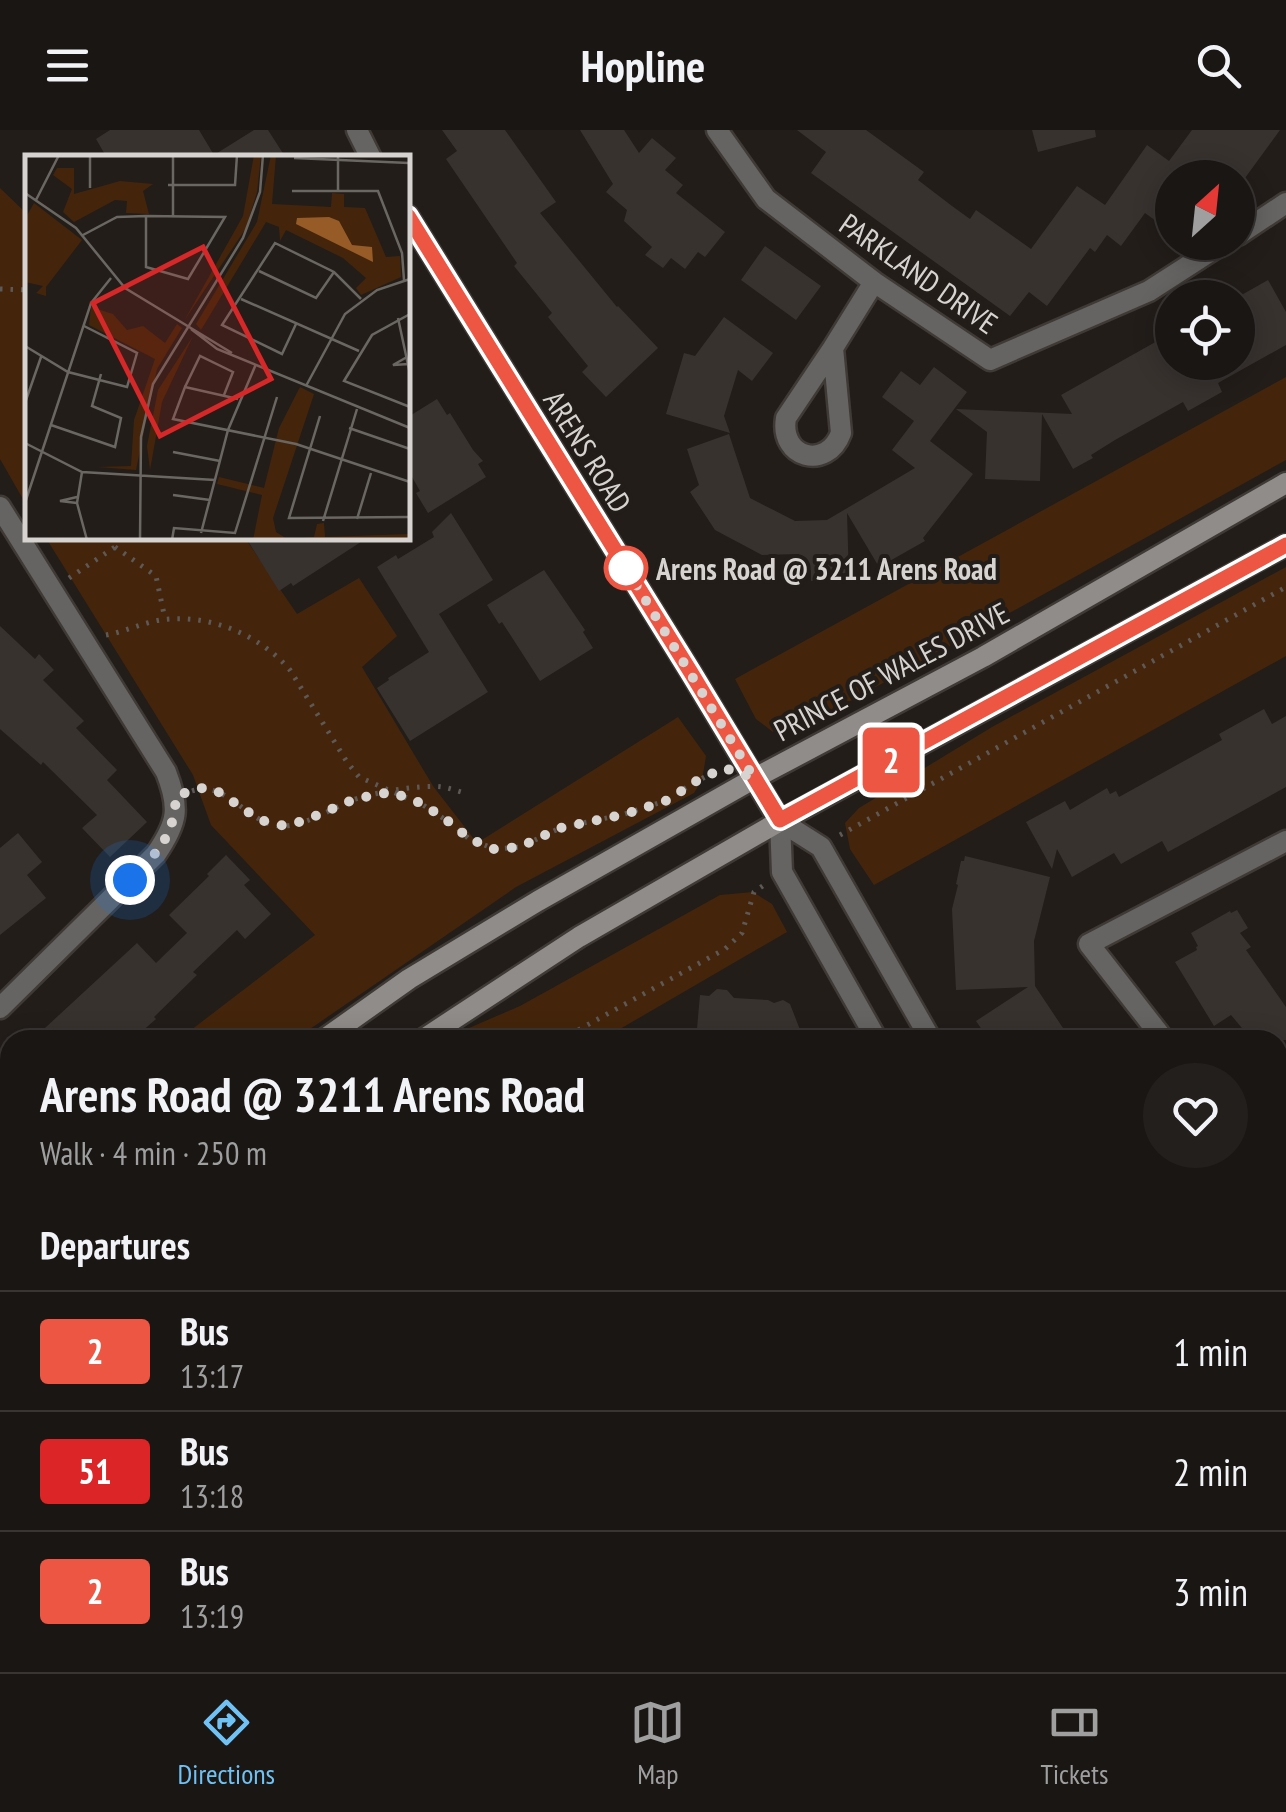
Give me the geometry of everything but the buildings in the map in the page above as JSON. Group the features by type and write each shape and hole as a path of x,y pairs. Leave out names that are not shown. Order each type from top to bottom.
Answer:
{"main road":[{"name":"PRINCE OF WALES DRIVE","path":"337,1030 409,979 754,778 983,658 1286,484"},
{"path":"437,1030 579,937 780,820 1286,544"}],"street":[{"path":"357,130 370,155"},
{"name":"PARKLAND DRIVE","path":"717,130 766,199 874,282 990,360 1150,292 1198,260"},
{"path":"1255,223 1286,203"},
{"name":"ARENS ROAD","path":"410,219 780,820 820,848 924,1030"},
{"path":"833,348 842,433 824,454 806,456 790,446 786,418 874,282"},
{"path":"0,506 166,772 176,796 170,834 156,854 0,1008"},
{"name":"ARENS ROAD","path":"780,820 782,872 872,1030"},
{"path":"1156,1030 1089,944 1286,841"}],"path":[{"path":"0,289 25,290"},
{"path":"52,588 116,547 121,540"},
{"path":"116,547 156,576 165,620"},
{"path":"820,848 1286,587"},
{"path":"83,638 165,620 198,620 240,632 290,670 359,777 423,804 468,838 494,849 520,847 560,828 626,814 668,800"},
{"path":"683,790 724,768 754,778"},
{"path":"176,796 200,788 214,789 260,820 285,826 355,799 391,792 439,786 465,793"},
{"path":"578,1030 725,949 742,934 754,892 782,872"}],"shaded area":[{"path":"0,188 25,212 25,503 0,459"},
{"path":"1286,377 1286,460 798,730 773,732 756,719 735,679"},
{"path":"47,540 246,540 297,614 359,578 397,636 362,667 433,786 477,843 678,717 706,756 702,780 694,793 516,887 309,1030 191,1030 315,935 211,825 193,775"},
{"path":"1286,567 1286,656 874,885 850,849 845,823 859,808 992,727"},
{"path":"753,892 772,904 787,932 618,1030 466,1030 520,1006 720,895"}],"bus line":[{"name":"2","path":"410,219 780,820 1286,545"}],"place":[{"name":"Arens Road @ 3211 Arens Road","path":"626,568"}],"route":[{"path":"130,880 170,834 176,796 200,788 214,789 260,820 285,826 355,799 391,792 423,804 468,838 494,849 520,847 560,828 626,814 668,800 724,768 754,778 626,568"}]}
